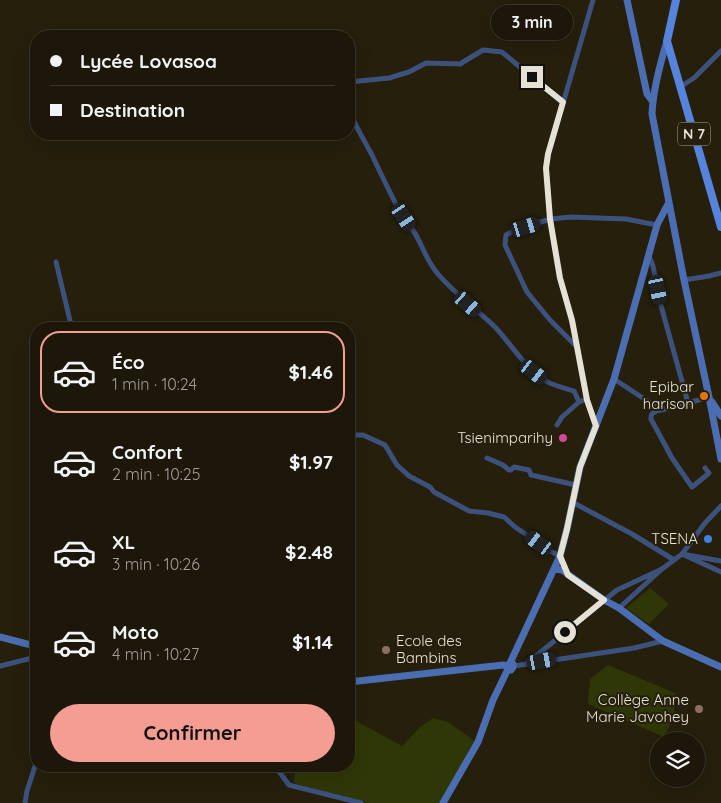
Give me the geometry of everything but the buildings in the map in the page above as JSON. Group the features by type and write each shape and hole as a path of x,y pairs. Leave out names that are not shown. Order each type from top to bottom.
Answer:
{"main road":[{"name":"N 7","path":"676,0 667,41 718,207 721,227"}],"street":[{"path":"593,0 548,154 546,168 550,219 560,278 571,317 587,400 596,426"},
{"path":"627,0 647,94 653,102"},
{"path":"667,41 652,114 721,459"},
{"path":"355,81 389,78 409,72 426,63 460,64 483,50 491,50 502,52 563,102"},
{"path":"680,87 694,78 721,52"},
{"path":"662,59 672,58"},
{"path":"355,125 392,194 396,206 415,233 437,274 455,293 495,327 534,372 545,381 574,391 579,402"},
{"path":"443,803 478,742 493,700 560,556 580,467 614,379 657,225 669,202"},
{"path":"576,347 527,292 505,245 506,236 513,231 550,219 571,217 626,219 657,225 666,222 674,226"},
{"path":"649,256 688,403"},
{"path":"56,262 70,322"},
{"path":"684,280 721,273"},
{"path":"614,379 661,410"},
{"path":"705,468 709,473 692,487 672,458 650,416 657,411 709,397"},
{"path":"709,397 721,416"},
{"path":"557,425 562,417 579,402 587,400"},
{"path":"355,436 364,435 385,444 397,465 409,476 469,512 488,513 504,517 515,528 560,556 568,575"},
{"path":"487,458 503,465 509,470 514,467 529,470 531,475 576,486"},
{"path":"572,502 632,534 674,560"},
{"path":"619,608 662,569 682,554 705,523 721,506"},
{"path":"682,554 721,561"},
{"path":"682,554 721,572"},
{"path":"555,569 562,570 604,600 619,608 663,641 721,667"},
{"path":"526,664 617,590 662,569"},
{"path":"0,637 30,644"},
{"path":"355,681 526,664 634,648 663,641"},
{"path":"0,666 30,658"},
{"path":"25,803 33,772"},
{"path":"280,772 289,784 361,803"}],"green space":[{"path":"650,588 669,604 649,624 626,608"},
{"path":"608,665 675,693 674,717 666,732 652,732 588,704 590,679"},
{"path":"433,718 448,722 476,742 441,803 369,803 300,785 295,783 295,772 355,772 355,720 402,746 420,727"}],"place":[{"name":"Epibar harison","path":"704,396"},
{"name":"Tsienimparihy","path":"563,438"},
{"name":"TSENA","path":"708,539"},
{"name":"Ecole des Bambins","path":"386,650"},
{"name":"Collège Anne Marie Javohey","path":"699,709"}],"route":[{"path":"532,77 563,102 548,154 546,168 550,219 560,278 572,320 587,400 596,426 580,467 560,556 568,575 604,600 565,632"}]}
